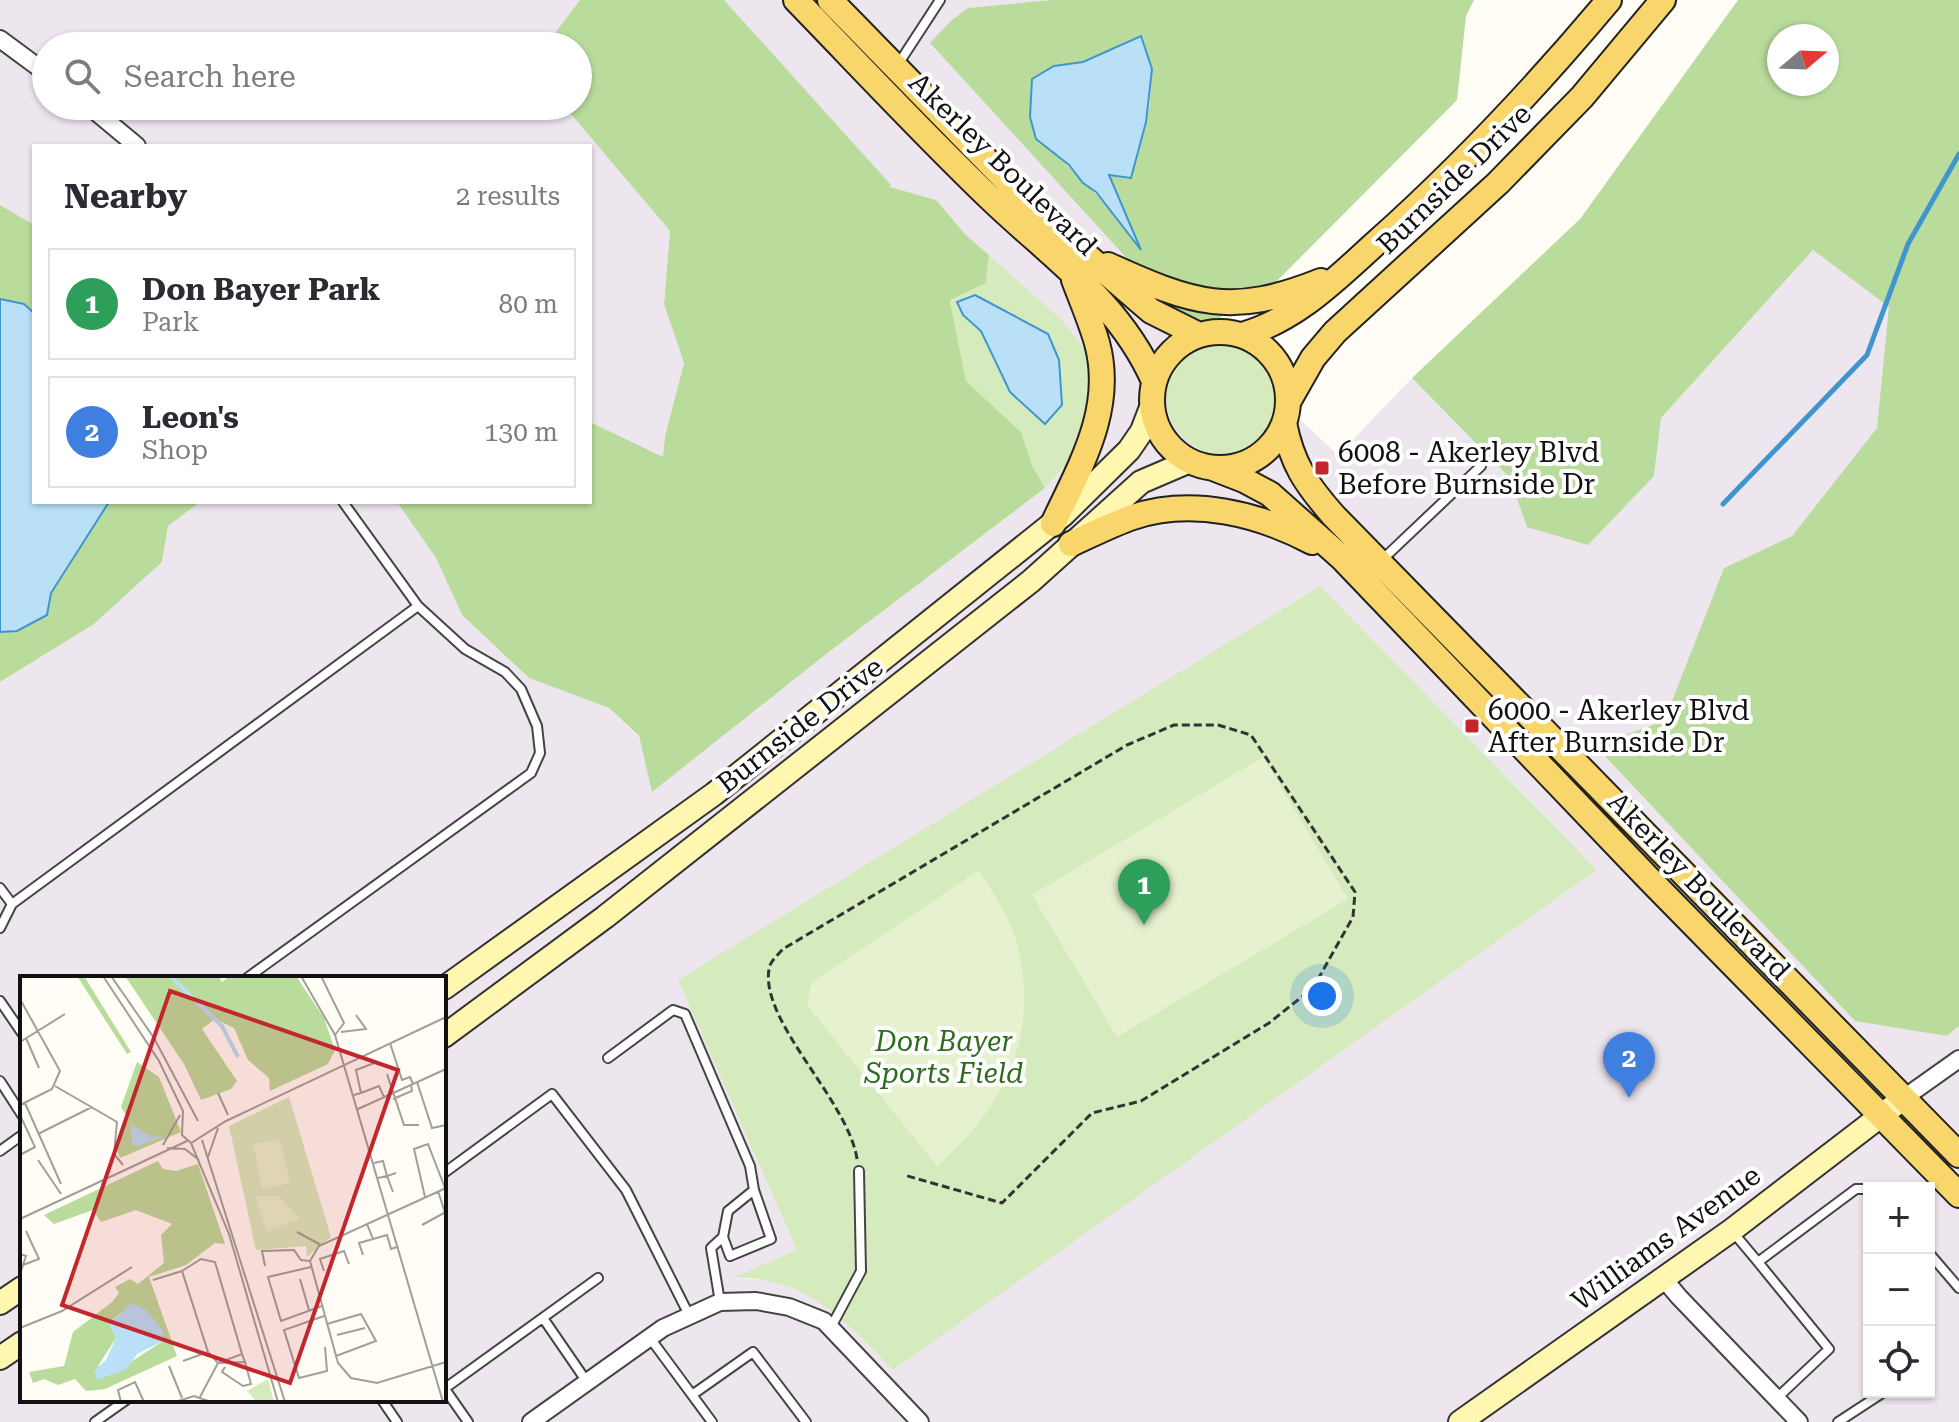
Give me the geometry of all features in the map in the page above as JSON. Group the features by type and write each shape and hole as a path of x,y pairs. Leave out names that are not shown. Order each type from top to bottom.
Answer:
{"main road":[{"name":"Akerley Boulevard","path":"796,0 992,200 1079,265 1151,311 1199,335"},
{"name":"Akerley Boulevard","path":"830,0 1044,219 1127,331 1153,393"},
{"name":"Burnside Drive","path":"1242,335 1261,330 1284,318 1313,299 1346,270 1468,156 1550,70 1609,0"},
{"name":"Burnside Drive","path":"1286,413 1313,358 1335,332 1498,183 1582,97 1663,0"},
{"path":"1053,524 1098,426 1103,385 1098,345 1079,265 1185,297 1220,303 1286,295 1346,270"},
{"path":"1220,332 1242,335 1261,345 1276,361 1285,381 1286,413 1274,443 1258,457 1236,466 1201,465 1171,447 1158,428 1153,393 1164,360 1180,345 1199,335 1220,332"},
{"name":"Burnside Drive","path":"446,987 714,794 1053,524 1129,450 1142,431 1153,393"},
{"name":"Akerley Boulevard","path":"1286,413 1290,452 1300,473 1333,515 1959,1155"},
{"name":"Akerley Boulevard","path":"1201,465 1244,480 1270,494 1342,558 1648,878 1959,1195"},
{"name":"Burnside Drive","path":"446,1035 605,917 1031,581 1141,482 1201,465"},
{"path":"1071,544 1134,516 1165,510 1200,509 1239,514 1285,528 1342,558"},
{"name":"Williams Avenue","path":"1460,1422 1732,1230 1904,1098"},
{"path":"0,1303 20,1289"},
{"path":"0,1358 20,1344"}],"street":[{"path":"0,39 32,63"},
{"path":"106,120 135,144"},
{"path":"1904,1098 1959,1059"},
{"path":"1663,1278 1799,1422"},
{"path":"531,1422 649,1338 689,1315 720,1302 756,1301 789,1307 824,1321 920,1422"}],"lane":[{"path":"895,69 940,0"},
{"path":"1380,563 1481,466"},
{"path":"250,976 531,773 540,753 537,726 521,689 505,672 465,649 418,606 344,504"},
{"path":"0,928 12,904 418,606"},
{"path":"0,888 12,904"},
{"path":"0,1001 20,1030"},
{"path":"608,1058 673,1010 685,1014 750,1166 754,1190 771,1239 730,1256 723,1237 728,1211 754,1190"},
{"path":"0,1081 3,1092 20,1113"},
{"path":"446,1172 552,1094 626,1190 689,1315"},
{"path":"0,1151 20,1136"},
{"path":"830,1329 861,1271 859,1171"},
{"path":"1758,1262 1856,1189 1863,1189"},
{"path":"1732,1230 1829,1349 1776,1399"},
{"path":"720,1302 711,1248 723,1237"},
{"path":"1930,1254 1959,1288"},
{"path":"446,1388 598,1278"},
{"path":"543,1318 587,1382"},
{"path":"649,1338 712,1422"},
{"path":"692,1395 753,1352 806,1422"},
{"path":"446,1392 468,1422"},
{"path":"1838,1422 1875,1398"},
{"path":"95,1422 123,1402"},
{"path":"383,1402 397,1422"}],"path":[{"path":"859,1171 856,1152 842,1118 781,1019 768,985 769,964 783,949 1127,745 1174,725 1218,725 1251,735 1355,892 1353,917 1313,988 1269,1023 1141,1101 1092,1113 1002,1203 904,1175"}],"shaded area":[{"path":"0,0 580,0 556,32 32,32 32,120 576,120 670,231 664,304 684,363 665,436 663,458 592,423 592,144 32,144 32,224 0,205"},
{"path":"724,0 1051,0 968,8 930,43 1195,333 1256,378 1338,455 1412,378 1509,477 1527,527 1654,476 1661,418 1813,250 1890,307 1878,428 1792,536 1724,568 1664,721 1595,747 1755,914 1947,1036 1959,1026 1959,1422 0,1422 0,682 94,624 162,562 168,526 197,504 398,504 436,558 462,615 529,678 609,708 639,737 653,791 825,655 1045,488 1102,426 1061,319 966,235 936,200 889,187","holes":["1319,586 1597,870 893,1369 841,1317 816,1298 777,1282 737,1277 797,1251"]}],"green space":[{"path":"580,0 724,0 890,187 936,200 966,235 989,255 986,283 950,300 966,381 1021,432 1032,465 1045,488 825,655 652,792 639,736 609,708 529,678 462,615 436,558 398,504 592,504 592,423 663,457 665,436 684,363 664,304 670,231 576,120 592,120 592,32 556,32"},
{"path":"1051,0 1474,0 1466,16 1457,100 1272,286 1195,333 930,43 968,8","holes":["1140,36 1147,53 1151,89 1149,107 1131,178 1109,174 1139,246 1091,189 1036,139 1054,66 1083,62"]},
{"path":"1738,0 1959,0 1959,1026 1947,1036 1855,1021 1595,746 1664,721 1724,568 1792,536 1877,428 1889,307 1813,250 1661,418 1654,476 1588,545 1527,527 1509,477 1412,378 1580,219"},
{"path":"0,205 32,224 32,311 24,304 0,299"},
{"path":"989,255 1061,319 1106,376 1102,426 1045,488 1032,465 1021,432 966,381 950,299 986,283","holes":["958,302 1018,319 1048,334 1010,392 981,331 963,315"]},
{"path":"1225,337 1248,342 1267,354 1279,373 1284,396 1279,419 1267,438 1248,450 1225,455 1202,450 1183,438 1171,419 1166,396 1171,373 1183,354 1202,342"},
{"path":"108,504 197,504 168,526 162,562 94,624 0,682 0,632 17,631 47,615 51,593"},
{"name":"Don Bayer Sports Field","path":"1320,586 1597,870 893,1370 841,1319 805,1294 762,1280 735,1277 797,1250 678,980"},
{"path":"1263,757 1348,899 1117,1037 1032,895"},
{"path":"979,870 1002,907 1015,937 1024,980 1024,1011 1010,1068 997,1095 981,1120 937,1166 807,1005 811,983"}],"water":[{"path":"1141,36 1152,69 1146,122 1131,178 1109,175 1141,250 1096,192 1036,139 1030,117 1032,79 1054,66 1083,62"},
{"path":"975,295 1048,334 1059,360 1062,405 1045,424 1010,392 981,331 963,315 957,302"},
{"path":"0,299 24,304 32,311 32,504 108,504 51,593 47,615 17,631 0,632"}],"waterway":[{"path":"1723,504 1867,355 1908,244 1959,154"}],"place":[{"name":"6008 - Akerley Blvd Before Burnside Dr","path":"1322,468"},
{"name":"6000 - Akerley Blvd After Burnside Dr","path":"1472,726"},
{"name":"Don Bayer Park","path":"1144,925"},
{"name":"Leon's","path":"1629,1098"}]}
